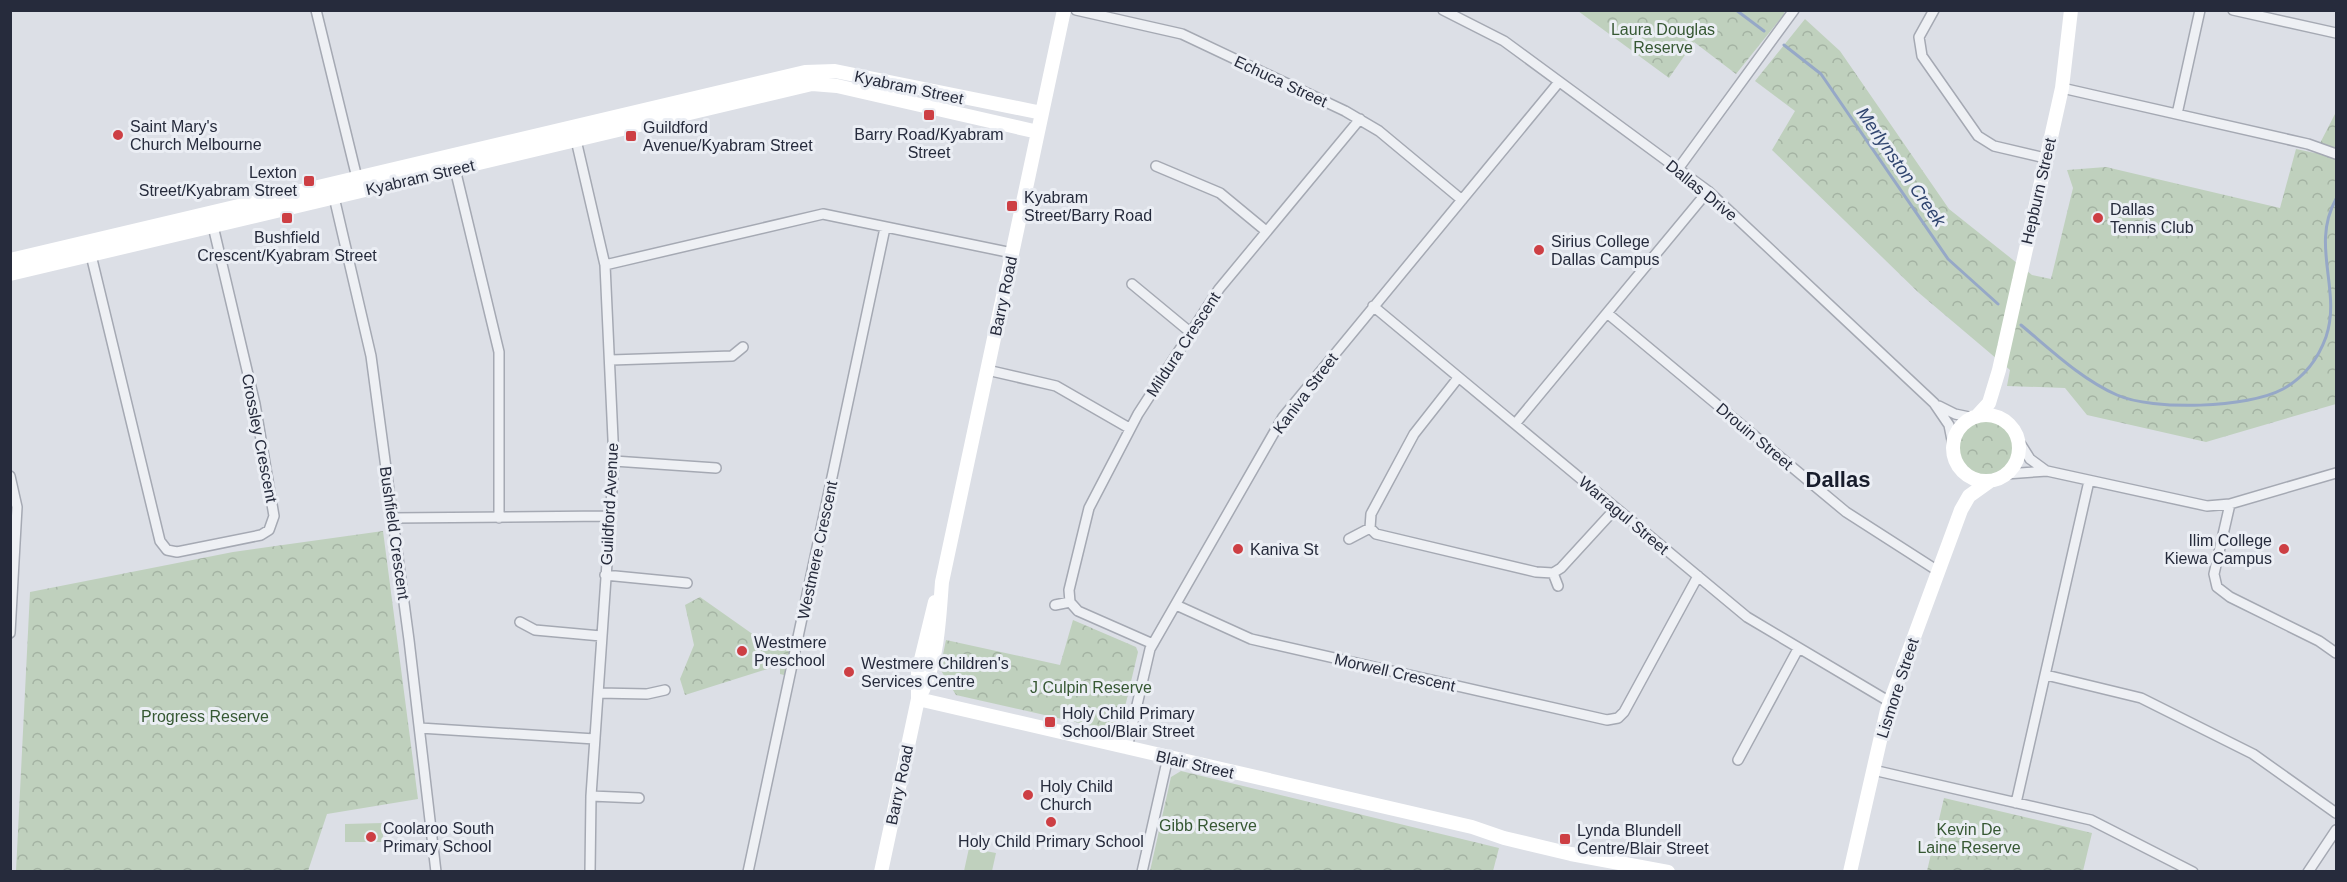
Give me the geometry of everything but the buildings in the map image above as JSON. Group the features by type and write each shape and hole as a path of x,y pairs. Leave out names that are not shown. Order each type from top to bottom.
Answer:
{"street":[{"path":"316,10 357,178"},
{"name":"Barry Road","path":"880,872 918,699 927,681 939,621 942,582 1064,10"},
{"name":"Echuca Street","path":"1077,10 1182,34 1360,118 1462,200"},
{"name":"Dallas Drive","path":"1443,10 1495,36 1708,191 1934,403 1949,425 1953,445"},
{"path":"1678,169 1794,10"},
{"path":"1934,10 1919,37 1922,56 1978,136 1994,146 2045,158"},
{"name":"Hepburn Street","path":"1975,417 1993,395 1999,370 2061,88 2070,10"},
{"path":"2176,114 2200,10"},
{"path":"2234,10 2337,33"},
{"name":"Kyabram Street","path":"10,274 92,255 266,199 574,133 778,85 815,70 835,71 1042,113"},
{"name":"Kaniva Street","path":"1127,748 1153,644 1283,417 1559,82"},
{"name":"Kyabram Street","path":"778,85 828,84 1038,132"},
{"path":"2061,88 2308,144 2337,154"},
{"name":"Mildura Crescent","path":"1070,602 1070,590 1086,514 1129,428 1219,289 1360,118"},
{"name":"Kyabram Street","path":"10,260 179,227 213,226 455,169 574,133"},
{"name":"Guildford Avenue","path":"574,133 605,265 614,461 591,796 590,872"},
{"path":"1155,166 1220,193 1266,231"},
{"path":"455,169 500,352 499,518"},
{"path":"334,197 336,183"},
{"name":"Kyabram Street","path":"266,199 323,191 334,197"},
{"path":"1515,424 1708,191"},
{"name":"Bushfield Crescent","path":"334,197 371,356 420,728 436,872"},
{"path":"605,265 823,214 1012,253"},
{"name":"Crossley Crescent","path":"92,255 160,542 167,550 177,552 261,536 272,526 273,507 255,404 213,226"},
{"name":"Westmere Crescent","path":"748,872 885,228"},
{"path":"1132,284 1190,332"},
{"name":"Warragul Street","path":"1373,306 1747,617 1890,702"},
{"name":"Drouin Street","path":"1607,313 1846,512 1938,571"},
{"path":"611,360 732,356 742,347"},
{"path":"987,370 1049,384 1129,428"},
{"name":"Hepburn Street","path":"1999,370 1998,403 2006,422"},
{"path":"1370,528 1371,514 1414,434 1458,378"},
{"name":"Dallas Drive","path":"1934,403 1955,414 1975,417"},
{"path":"2047,471 2030,459 2006,422 1992,416 1975,417 1961,426 1953,445 1954,455 1961,469 1973,478 1990,481 2006,474 2047,471 2197,505 2230,504 2337,473"},
{"path":"2006,474 2016,463 2019,453 2018,440"},
{"path":"614,461 716,468"},
{"name":"Lismore Street","path":"1961,469 1964,493 1961,510"},
{"path":"10,476 17,507 10,633"},
{"name":"Lismore Street","path":"1850,872 1890,702 1961,510 1969,496 1990,481"},
{"path":"2016,803 2089,481"},
{"path":"2230,504 2214,574 2217,587 2230,597 2319,641 2337,653"},
{"path":"1370,528 1380,536 1536,572 1553,573 1568,562 1616,508"},
{"path":"393,518 609,516"},
{"path":"1349,539 1370,528"},
{"path":"1553,573 1558,586"},
{"path":"605,575 687,583"},
{"path":"1628,726 1620,717 1698,576"},
{"path":"1055,605 1070,602 1078,611 1153,644"},
{"name":"Morwell Crescent","path":"1176,605 1251,639 1603,720 1620,717"},
{"path":"520,622 535,630 602,636"},
{"path":"1738,760 1798,649"},
{"path":"2046,675 2141,698 2253,754 2337,813"},
{"path":"599,693 646,694 665,690"},
{"name":"Blair Street","path":"918,699 1472,827 1526,835 1603,853 1668,872"},
{"path":"420,728 595,739"},
{"path":"1142,872 1168,757"},
{"path":"1873,770 2098,823 2193,872"},
{"path":"591,796 639,798"},
{"path":"2308,872 2337,830"}],"green space":[{"name":"Laura Douglas Reserve","path":"1781,10 1785,13 1736,74 1694,42 1669,78 1578,11"},
{"path":"1805,19 1840,51 1949,209 2032,275 2051,279 2073,188 2067,170 2106,167 2280,208 2296,149 2315,153 2336,112 2336,404 2206,442 2087,415 2065,388 2007,386 2010,370 1919,293 1772,150 1795,111 1755,81"},
{"path":"1980,419 1992,419 2007,427 2015,442 2015,454 2007,469 1992,477 1980,477 1965,469 1957,454 1957,442 1965,427"},
{"name":"Progress Reserve","path":"383,531 418,799 327,814 308,871 16,871 30,592 233,552"},
{"path":"700,597 761,640 794,645 788,676 780,674 780,665 685,695 680,679 694,645 685,605"},
{"name":"J Culpin Reserve","path":"1073,620 1136,647 1138,652 1120,728 1115,731 956,695 940,669 946,640 1060,665"},
{"name":"Gibb Reserve","path":"1181,771 1499,848 1493,871 1150,871 1171,777"},
{"name":"Kevin De Laine Reserve","path":"1944,798 2092,833 2083,871 1927,871"},
{"path":"383,823 383,842 345,842 345,824"},
{"path":"969,848 996,853 992,871 964,871"}],"waterway":[{"name":"Merlynston Creek","path":"1736,10 1764,31"},
{"name":"Merlynston Creek","path":"1784,45 1821,74 1948,259 1998,304"},
{"name":"Merlynston Creek","path":"2021,325 2091,381 2117,395 2133,400 2200,405 2247,400 2283,389 2303,374 2319,353 2326,337 2331,302 2326,234 2329,216 2336,199"}],"place":[{"name":"Barry Road/Kyabram Street","path":"929,115"},
{"name":"Saint Mary's Church Melbourne","path":"118,135"},
{"name":"Guildford Avenue/Kyabram Street","path":"631,136"},
{"name":"Lexton Street/Kyabram Street","path":"309,181"},
{"name":"Kyabram Street/Barry Road","path":"1012,206"},
{"name":"Bushfield Crescent/Kyabram Street","path":"287,218"},
{"name":"Dallas Tennis Club","path":"2098,218"},
{"name":"Sirius College Dallas Campus","path":"1539,250"},
{"name":"Kaniva St","path":"1238,549"},
{"name":"Ilim College Kiewa Campus","path":"2284,549"},
{"name":"Westmere Preschool","path":"742,651"},
{"name":"Westmere Children's Services Centre","path":"849,672"},
{"name":"Holy Child Primary School/Blair Street","path":"1050,722"},
{"name":"Holy Child Church","path":"1028,795"},
{"name":"Holy Child Primary School","path":"1051,822"},
{"name":"Coolaroo South Primary School","path":"371,837"},
{"name":"Lynda Blundell Centre/Blair Street","path":"1565,839"}],"district":[{"name":"Dallas","path":"1838,479"}]}
